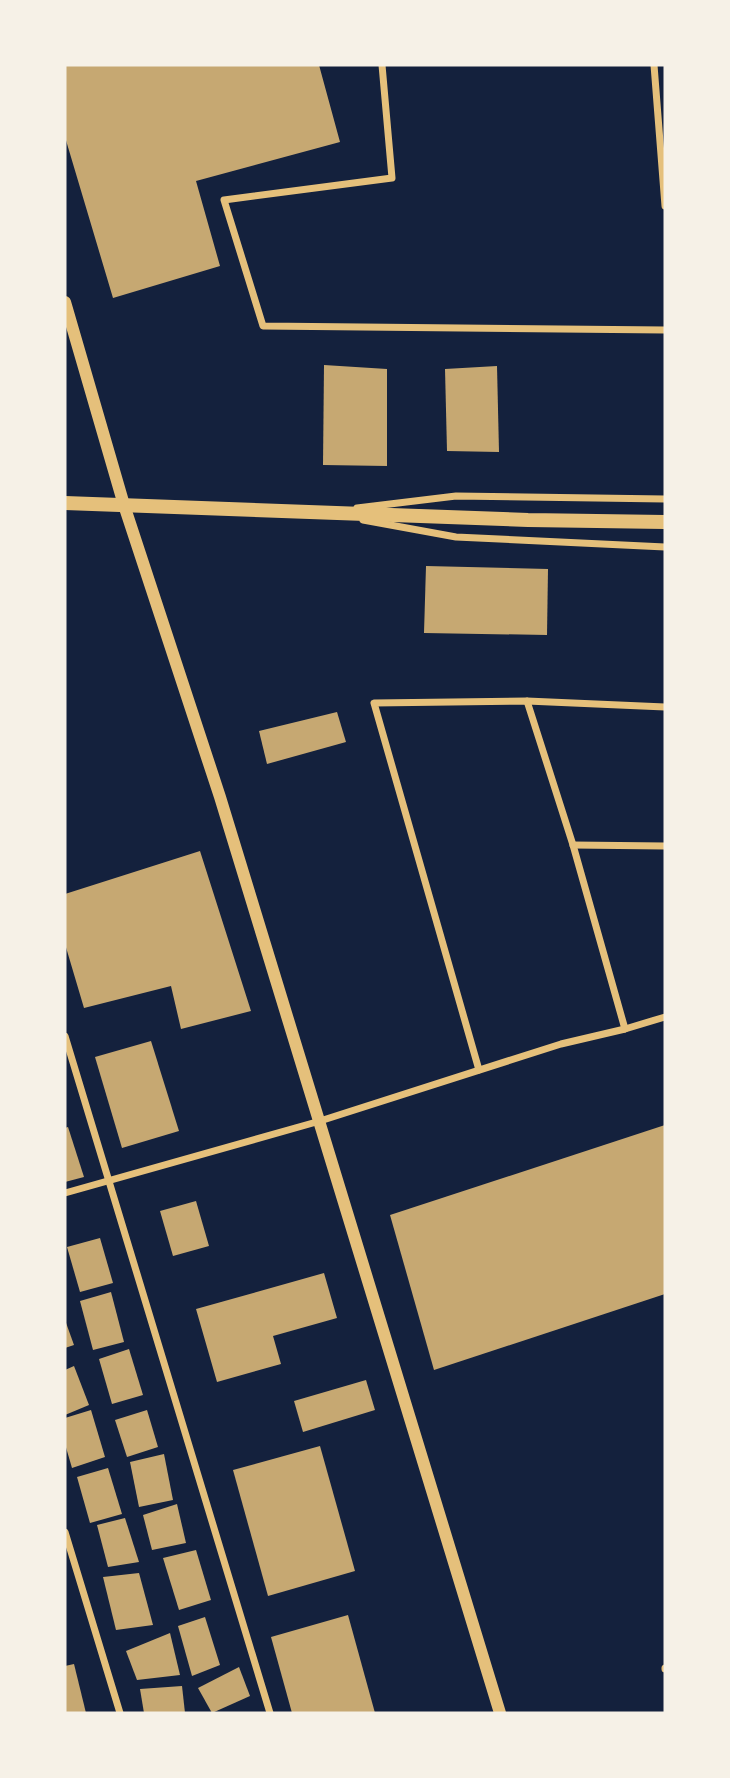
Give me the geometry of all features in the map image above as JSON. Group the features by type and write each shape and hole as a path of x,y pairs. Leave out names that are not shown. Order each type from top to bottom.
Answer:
{"main road":[{"path":"65,503 528,520 665,522"}],"street":[{"path":"382,65 392,178 224,200 262,326 665,330"},
{"path":"654,65 665,206"},
{"path":"65,302 124,505 220,797 500,1713"},
{"path":"321,512 456,495 665,499"},
{"path":"321,512 456,537 665,547"},
{"path":"479,1070 374,703 527,701 665,707"},
{"path":"527,701 573,845 625,1029"},
{"path":"573,845 665,846"},
{"path":"65,1193 320,1122 561,1044 665,1017"},
{"path":"65,1036 270,1713"},
{"path":"65,1532 120,1713"}],"building":[{"path":"65,65 319,65 340,142 196,181 220,266 113,298 65,137"},
{"path":"324,365 387,369 387,466 323,465"},
{"path":"497,366 499,452 447,451 445,369"},
{"path":"426,566 548,569 547,635 424,633"},
{"path":"337,712 346,742 267,764 259,731"},
{"path":"200,851 251,1011 181,1029 171,986 84,1008 65,944 65,894"},
{"path":"151,1041 179,1131 122,1148 95,1057"},
{"path":"665,1125 665,1294 434,1370 390,1215"},
{"path":"68,1127 84,1177 65,1182 65,1128"},
{"path":"196,1201 209,1246 173,1256 160,1211"},
{"path":"100,1238 113,1283 80,1292 67,1247"},
{"path":"324,1273 337,1318 273,1336 281,1364 217,1382 196,1309"},
{"path":"111,1292 124,1342 93,1350 80,1301"},
{"path":"65,1320 74,1345 65,1348"},
{"path":"129,1349 143,1395 112,1404 99,1359"},
{"path":"74,1366 89,1405 65,1415 65,1370"},
{"path":"366,1380 375,1410 303,1432 294,1401"},
{"path":"91,1410 105,1457 72,1468 65,1444 65,1418"},
{"path":"147,1410 158,1447 127,1457 115,1420"},
{"path":"320,1446 355,1571 268,1596 233,1470"},
{"path":"164,1454 173,1500 139,1507 130,1462"},
{"path":"108,1468 122,1514 90,1523 77,1477"},
{"path":"177,1504 186,1543 152,1550 143,1515"},
{"path":"125,1518 139,1562 108,1567 97,1525"},
{"path":"196,1550 211,1600 179,1610 163,1558"},
{"path":"139,1573 153,1625 116,1630 103,1577"},
{"path":"348,1615 375,1713 292,1713 271,1637"},
{"path":"205,1617 220,1665 192,1676 178,1626"},
{"path":"170,1633 180,1675 137,1680 126,1651"},
{"path":"74,1664 86,1713 65,1713 65,1666"},
{"path":"239,1667 250,1696 212,1713 198,1688"},
{"path":"182,1686 185,1713 144,1713 140,1689"}]}
